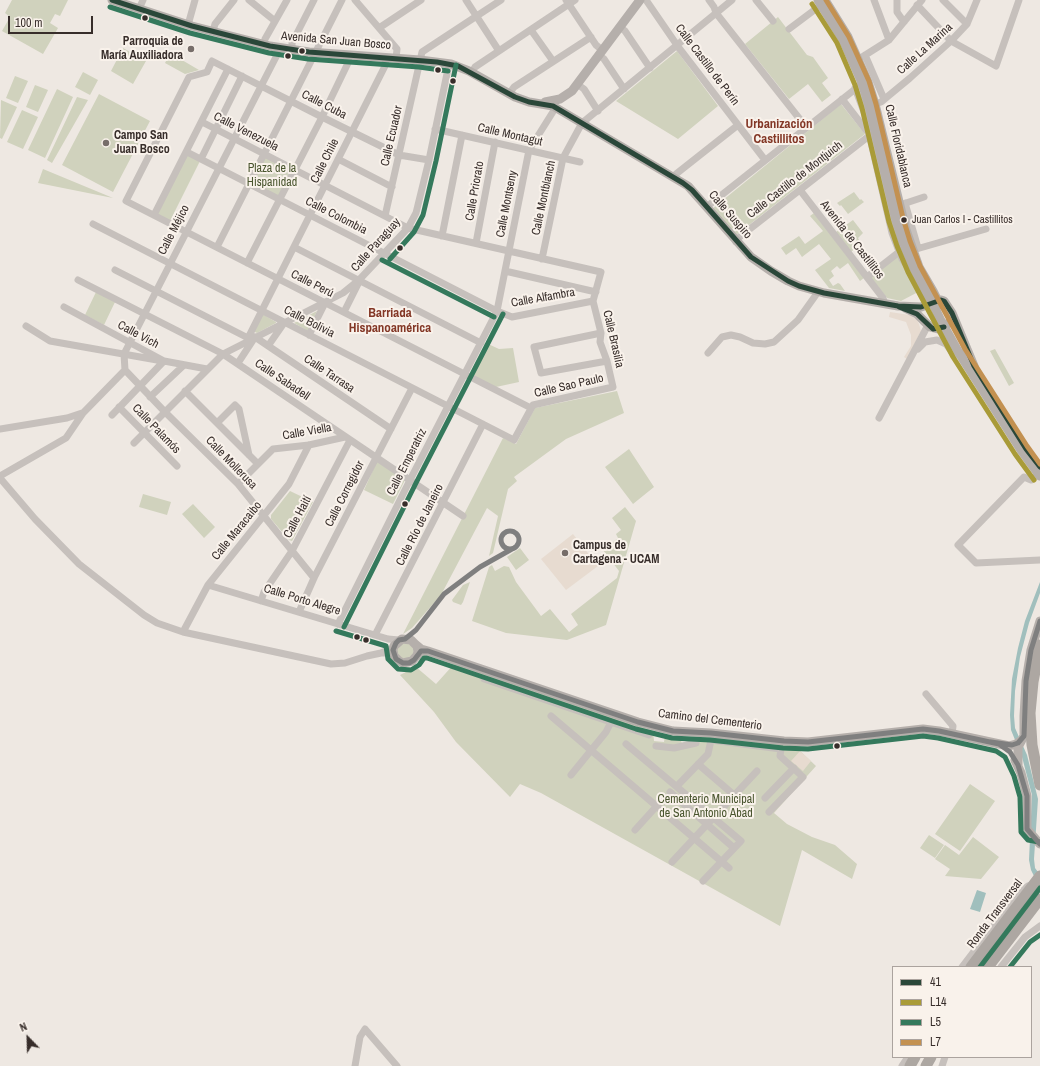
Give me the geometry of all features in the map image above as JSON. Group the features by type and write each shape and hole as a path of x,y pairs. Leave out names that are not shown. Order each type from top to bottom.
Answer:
{"highway":[{"path":"1040,645 1033,682 1030,713 1032,744 1040,785"},
{"name":"Ronda Transversal","path":"972,966 1039,878"},
{"path":"989,966 1040,899"}],"main road":[{"name":"Avenida San Juan Bosco","path":"112,0 188,24 278,48 420,60 458,66 472,72 520,99 535,103 555,104"},
{"path":"555,104 565,97 577,84 640,0"},
{"name":"Calle Floridablanca","path":"821,2 862,57 922,272 938,303"},
{"name":"Calle Floridablanca","path":"821,2 843,40 859,86 869,106 896,220 908,257 928,297 938,303"},
{"path":"565,97 563,101 564,106 573,118"},
{"name":"Calle Suspiro","path":"555,104 573,118 688,186 736,242 751,257 775,274 799,286 818,292 898,306"},
{"path":"926,324 925,312 927,306 938,303"},
{"path":"938,303 946,325 959,352 1021,450 1040,474"},
{"path":"898,306 913,312 933,329 938,329 946,325 952,319 938,303"},
{"path":"898,306 921,307 938,303 952,313 974,366"},
{"path":"946,325 974,366 1040,474"},
{"path":"1040,621 1029,664 1025,692 1024,736 1020,741 1017,752 1018,765 1025,789 1027,805 1026,827 1035,835 1040,844"},
{"name":"Calle Porto Alegre","path":"416,644 408,639 394,646 399,661 406,663 412,661 417,656"},
{"path":"416,644 418,649 417,656"},
{"name":"Camino del Cementerio","path":"416,644 419,648 638,722 674,731 711,733 796,742 829,740 915,729 931,730 998,744"},
{"path":"417,656 421,651 428,651"},
{"path":"998,744 1012,745 1020,741"},
{"path":"998,744 1010,752 1018,765"}],"street":[{"path":"139,9 143,0"},
{"path":"188,24 195,0"},
{"path":"213,31 215,24 234,0"},
{"path":"249,0 275,21"},
{"path":"264,45 265,39 287,0"},
{"path":"292,50 292,44 314,0"},
{"path":"217,247 290,100 342,0"},
{"path":"355,0 397,50 396,59"},
{"path":"379,28 421,0"},
{"path":"466,0 499,51"},
{"path":"420,60 422,52 501,0"},
{"name":"Calle Castillo de Perín","path":"646,0 677,45 765,160"},
{"path":"709,0 716,13 806,127"},
{"path":"582,123 732,0"},
{"path":"756,0 773,21"},
{"path":"874,0 889,40"},
{"path":"896,0 897,12 904,22"},
{"path":"943,0 967,24"},
{"name":"Calle La Marina","path":"876,104 884,99 952,41 967,24 977,0"},
{"path":"884,99 862,57 889,40 920,3 952,41 996,66 1019,0"},
{"path":"472,72 475,67 531,30 570,1 600,53 624,89"},
{"path":"789,29 821,2"},
{"path":"620,27 625,30 650,68"},
{"path":"531,30 553,61"},
{"path":"510,94 514,87 591,37"},
{"name":"Calle Méjico","path":"124,354 260,85 277,55 278,48"},
{"path":"247,263 294,169 322,118 348,63 349,55"},
{"name":"Calle Chile","path":"251,338 261,310 386,66 386,58"},
{"name":"Calle Ecuador","path":"385,216 420,60"},
{"name":"Calle Cuba","path":"126,201 189,77 207,72 212,61 290,100 322,118 399,155 429,160"},
{"name":"Calle Paraguay","path":"134,444 144,432 223,354 251,338 343,293 359,280 385,254 408,228 416,213 429,160 449,64"},
{"path":"154,215 228,69"},
{"path":"201,159 242,76"},
{"path":"577,84 584,89 598,111"},
{"path":"708,208 709,205 859,86"},
{"name":"Calle Floridablanca","path":"859,86 861,103 890,225 902,258 923,287"},
{"path":"842,99 869,134"},
{"name":"Calle Montseny","path":"497,311 529,150 555,104"},
{"name":"Calle Venezuela","path":"202,122 408,228 602,272"},
{"name":"Calle Montblanch","path":"542,259 563,158 582,123"},
{"path":"676,179 676,174 738,125"},
{"name":"Calle Montagut","path":"435,129 580,162"},
{"name":"Calle Castillo de Montjuich","path":"736,242 869,134"},
{"path":"442,236 462,135"},
{"name":"Calle Priorato","path":"476,243 495,142"},
{"name":"Calle Colombia","path":"187,152 497,311"},
{"path":"338,159 392,187"},
{"name":"Avenida de Castillitos","path":"800,190 883,298 885,304"},
{"path":"902,204 924,197"},
{"name":"Calle Perú","path":"126,201 531,408"},
{"name":"Calle Bolivia","path":"93,224 514,440 531,408"},
{"path":"916,249 986,229"},
{"path":"294,247 481,343"},
{"path":"867,277 899,252"},
{"name":"Calle Tarrasa","path":"115,270 268,346 391,429"},
{"path":"505,271 596,292"},
{"name":"Calle Brasilia","path":"602,272 593,301 601,333 600,342 607,361 613,387"},
{"name":"Calle Sabadell","path":"78,280 238,363 463,516"},
{"path":"344,312 359,280"},
{"path":"708,353 722,336 731,335 740,337 753,343 765,344 774,342 798,320 818,292"},
{"name":"Calle Alfambra","path":"497,311 512,317 593,301"},
{"path":"309,335 325,302"},
{"name":"Calle Vich","path":"64,307 164,361 207,369"},
{"name":"Calle Emperatriz","path":"338,624 497,311"},
{"path":"268,346 285,322"},
{"path":"879,418 915,352 925,330 926,324"},
{"path":"26,326 50,341 164,361"},
{"path":"601,333 534,347 541,373 607,361"},
{"path":"238,363 251,338"},
{"path":"915,352 924,342 932,340 944,342 954,355 959,352"},
{"path":"124,354 125,370 83,413 66,438 0,477 35,519 79,564 144,615 157,623 183,632 331,664 345,663 382,653 394,646"},
{"path":"112,415 119,406 164,361"},
{"path":"150,397 184,365"},
{"name":"Calle Mollerusa","path":"125,370 139,386 238,484 314,578"},
{"name":"Calle Sao Paulo","path":"531,408 533,405 613,387"},
{"name":"Calle Corregidor","path":"299,612 314,578 412,388"},
{"path":"185,391 258,464"},
{"path":"217,423 235,405 238,409 249,455"},
{"name":"Calle Palamós","path":"119,406 177,466"},
{"path":"0,430 67,418 83,413"},
{"name":"Calle Río de Janeiro","path":"376,635 484,424"},
{"name":"Calle Viella","path":"238,484 273,449 309,445 348,438"},
{"name":"Calle Haití","path":"261,601 264,592 292,551 348,438"},
{"name":"Calle Maracaibo","path":"183,632 208,585 289,484 309,445"},
{"path":"1039,560 976,563 958,545 1024,477 1031,480 1040,474"},
{"name":"Calle Porto Alegre","path":"208,585 376,635 394,646"},
{"path":"484,679 648,735"},
{"path":"926,694 953,726 952,734"},
{"path":"551,716 729,868"},
{"path":"571,775 606,732 611,722"},
{"path":"677,786 708,754 711,740 781,748 780,756 803,777 769,812"},
{"path":"656,746 674,748 696,742"},
{"path":"626,744 741,841 703,881"},
{"path":"698,764 734,795"},
{"path":"765,798 794,768"},
{"path":"672,862 757,771"},
{"path":"670,792 734,848"},
{"path":"635,830 664,798"},
{"path":"963,966 1017,895 1039,878"},
{"path":"1002,966 1025,937 1040,926"},
{"path":"355,1066 360,1037 365,1029 397,1066"}],"green space":[{"path":"12,0 68,0 60,16 55,14 50,23 58,28 43,54 2,31 10,17 5,13"},
{"path":"778,17 807,55 813,57 828,78 822,83 831,95 822,102 808,84 789,99 745,44"},
{"path":"123,48 146,61 133,84 111,71"},
{"path":"677,51 718,106 678,139 616,101"},
{"path":"170,53 199,70 185,74 165,63"},
{"path":"83,72 98,80 90,95 75,87"},
{"path":"15,76 28,81 18,103 6,98"},
{"path":"35,85 48,90 38,112 26,107"},
{"path":"57,89 73,97 45,158 28,150"},
{"name":"Campo San Juan Bosco","path":"99,94 150,121 113,192 62,165"},
{"path":"77,97 88,100 52,163 47,160"},
{"path":"1,100 17,107 2,139 0,138"},
{"path":"841,104 865,134 735,236 712,209"},
{"path":"22,110 38,117 23,149 7,142"},
{"path":"187,152 201,159 169,223 154,215"},
{"name":"Plaza de la Hispanidad","path":"264,154 294,169 279,199 249,183"},
{"path":"43,169 113,198 38,183"},
{"path":"854,192 860,200 861,199 864,202 848,214 841,205 840,206 837,203"},
{"path":"814,213 864,278 860,281 848,263 840,269 837,266 831,271 834,276 829,280 833,286 838,283 840,284 845,291 829,288 815,270 831,259 819,244 802,257 796,248 786,255 781,248 799,236 805,244 823,231 810,216"},
{"path":"853,220 863,233 858,238 860,242 858,244 859,245 851,252 836,232"},
{"path":"896,254 920,291 901,301 887,298 869,275"},
{"path":"96,292 115,302 104,325 85,315"},
{"path":"317,311 308,331 294,323"},
{"path":"262,314 276,323 257,333 255,330"},
{"path":"486,343 499,349 513,348 519,382 496,387 470,374"},
{"path":"995,349 1014,383 1009,386 990,351"},
{"path":"617,391 624,413 566,439 514,477 517,481 508,489 493,553 489,556 498,516 487,508 441,595 412,628 403,634 503,438 516,444 535,408"},
{"path":"629,449 654,487 633,504 605,467"},
{"path":"378,459 406,478 393,504 364,490"},
{"path":"290,491 313,502 292,541 289,540 271,519 271,515"},
{"path":"143,494 171,502 167,515 139,507"},
{"path":"193,504 215,527 204,538 182,514"},
{"path":"625,507 636,521 606,625 567,640 506,633 472,621 489,567 492,565 495,571 504,566 509,567 516,582 541,616 550,609 569,632 578,625 571,614 617,578 619,571 603,550 618,538 616,534 621,530 612,518"},
{"path":"520,548 529,560 516,570 507,557"},
{"path":"470,582 461,605 453,602 452,600 463,585"},
{"path":"396,643 415,644 412,661 394,656"},
{"name":"Cementerio Municipal de San Antonio Abad","path":"454,664 653,731 654,741 664,742 665,735 675,739 680,739 682,743 709,736 795,746 816,766 774,813 787,824 812,837 835,845 857,864 852,879 802,850 780,926 541,793 520,784 510,797 456,742 434,712 400,675 416,667 436,684"},
{"path":"970,784 995,801 960,851 935,834"},
{"path":"929,835 944,845 935,858 920,848"},
{"path":"973,837 999,857 981,879 945,876 950,869 935,859 945,845 959,855"}],"shaded area":[{"path":"890,312 910,315 917,320 919,324 921,331 907,359 904,357 911,346 911,335 906,322 889,317"},
{"path":"573,534 598,566 566,590 541,559"},
{"path":"800,751 811,761 803,771 791,761"}],"water":[{"path":"1040,582 1040,593 1029,623 1020,657 1015,691 1014,716 1015,728 1027,755 1038,799 1034,859 1035,868 1038,872 1034,876 1029,860 1032,795 1022,757 1011,730 1010,715 1012,679 1018,648 1025,621"},
{"path":"977,890 986,893 980,912 970,909"}],"transit line":[{"name":"41","path":"112,0 192,26 270,46 309,52 437,62 458,66 515,97 529,102 553,106 683,183 692,190 751,257 788,281 799,286 824,293 898,306 921,307 941,300 944,301 952,313 974,366 1026,449 1040,467"},
{"name":"L7","path":"826,0 849,37 869,81 876,104 903,218 920,266 965,349 1040,464"},
{"name":"L14","path":"812,4 837,43 855,85 862,108 889,222 908,272 953,357 1015,454 1034,480"},
{"name":"L5","path":"110,7 190,33 269,53 308,59 419,67 448,71"},
{"name":"L5","path":"390,259 414,232 423,215 456,65"},
{"name":"L5","path":"382,260 494,317"},
{"name":"41","path":"899,307 917,314 933,329 944,327"},
{"name":"L5","path":"344,627 503,314"},
{"path":"506,531 514,531 519,536 519,540 517,547 514,549 506,549 501,544 501,536 506,531"},
{"path":"512,549 480,567 444,594 416,630 405,639 399,640 396,643 393,650 396,659 403,663 409,663 414,660 421,651 428,651 638,722 673,731 808,742 923,729 999,744 1010,752 1018,765 1027,796 1027,829 1040,844"},
{"path":"991,742 1012,745 1018,743 1024,736 1026,681 1031,650 1040,621"},
{"name":"L5","path":"336,631 386,646 388,659 398,669 411,670 419,665 424,658 427,658 636,729 672,738 808,749 923,736 996,751 1005,757 1014,776 1020,797 1021,832 1028,840 1039,842"},
{"name":"L5","path":"981,966 1040,888"},
{"name":"L5","path":"1011,966 1030,942 1040,935"}],"place":[{"name":"Parroquia de María Auxiliadora","path":"191,49"},
{"name":"Campo San Juan Bosco","path":"106,143"},
{"name":"Juan Carlos I - Castillitos","path":"904,220"},
{"name":"Campus de Cartagena - UCAM","path":"565,553"}],"district":[{"name":"Urbanización Castillitos","path":"779,132"},
{"name":"Barriada Hispanoamérica","path":"390,322"}]}
